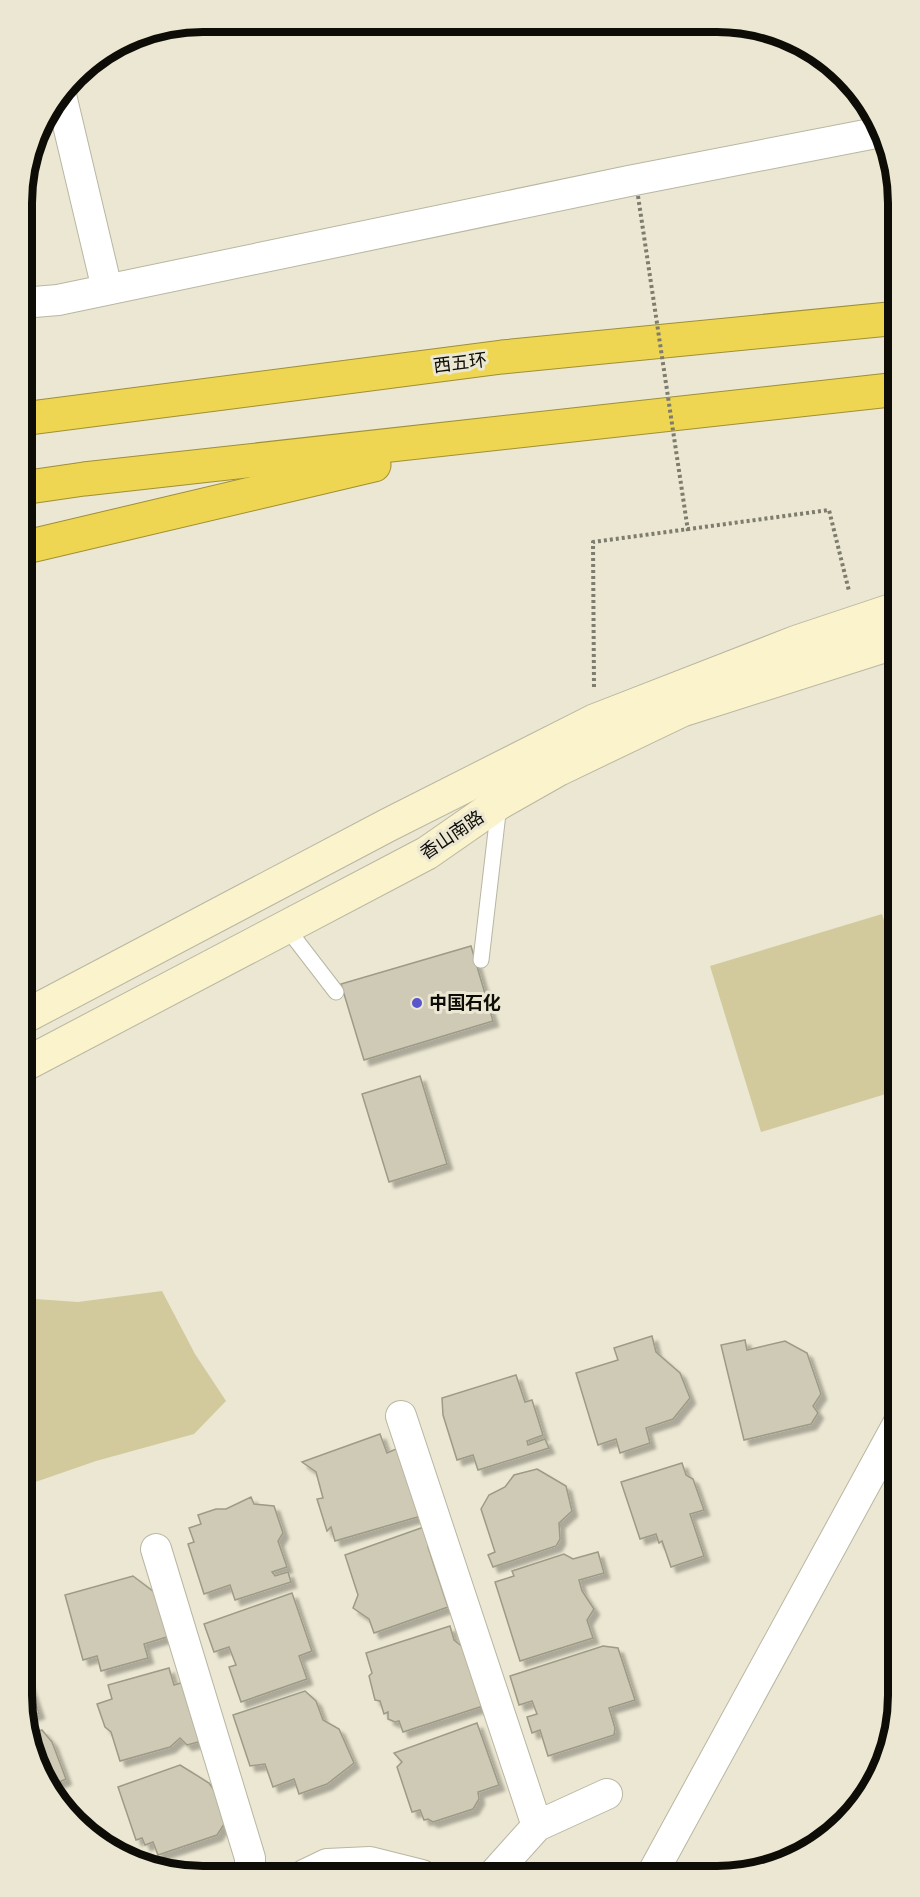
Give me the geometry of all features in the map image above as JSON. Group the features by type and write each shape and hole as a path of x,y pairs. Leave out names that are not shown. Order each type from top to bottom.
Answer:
{"highway":[{"name":"西五环","path":"32,418 502,357 888,319"},
{"path":"32,487 888,390"},
{"path":"32,547 511,432"}],"main road":[{"name":"香山南路","path":"32,1013 377,831 594,721 796,642 888,611"},
{"name":"香山南路","path":"32,1061 427,853 499,803 559,769 682,710 888,644"}],"street":[{"path":"63,104 107,289"},
{"path":"32,302 58,300 640,179 873,133"},
{"path":"401,1416 537,1826"},
{"path":"656,1866 888,1442"},
{"path":"156,1549 250,1858 250,1866"},
{"path":"501,1866 537,1826 607,1794"},
{"path":"323,1866 370,1862 386,1866"}],"lane":[{"path":"481,960 499,803"},
{"path":"286,927 336,993"}],"path":[{"path":"638,196 688,531"},
{"path":"594,721 593,542 688,531 829,510 857,621"}],"shaded area":[{"path":"882,914 888,933 888,1093 761,1132 710,966"},
{"path":"162,1291 195,1354 226,1401 194,1434 96,1461 32,1483 32,1299 78,1302"}],"building":[{"name":"中国石化","path":"471,946 493,1021 364,1060 341,984"},
{"path":"420,1076 447,1164 389,1182 362,1094"},
{"path":"652,1336 656,1352 680,1373 690,1398 673,1419 646,1428 650,1443 620,1453 616,1439 598,1445 576,1373 618,1360 614,1348"},
{"path":"745,1340 747,1350 785,1341 807,1353 821,1394 813,1406 818,1413 811,1424 744,1440 721,1345"},
{"path":"516,1375 525,1402 532,1400 543,1435 527,1441 528,1445 545,1439 549,1448 478,1470 473,1455 457,1460 443,1415 442,1398"},
{"path":"380,1434 387,1453 403,1446 421,1516 335,1541 331,1527 327,1531 317,1499 323,1498 316,1472 302,1462"},
{"path":"682,1463 686,1475 693,1479 704,1510 690,1514 704,1556 671,1567 662,1541 659,1543 656,1534 640,1539 621,1482"},
{"path":"537,1469 566,1486 572,1511 559,1523 560,1539 556,1546 493,1567 488,1555 495,1552 481,1509 489,1495 505,1487 514,1475"},
{"path":"251,1497 254,1504 274,1506 283,1533 278,1541 287,1567 272,1572 275,1576 288,1572 291,1582 235,1600 230,1585 204,1594 188,1544 194,1542 189,1528 201,1524 198,1515 216,1509 226,1509"},
{"path":"435,1523 441,1542 428,1547 448,1607 374,1633 369,1619 353,1608 358,1595 345,1555"},
{"path":"598,1552 604,1573 579,1580 582,1591 594,1609 587,1620 593,1638 520,1661 495,1582 514,1576 512,1571 564,1554 573,1559"},
{"path":"133,1576 154,1592 170,1636 144,1644 148,1658 101,1671 97,1656 83,1660 65,1595"},
{"path":"292,1593 312,1651 299,1656 307,1679 241,1702 229,1667 236,1665 229,1647 214,1652 204,1624"},
{"path":"450,1626 454,1640 464,1648 483,1706 403,1732 399,1721 388,1719 388,1712 384,1714 380,1701 375,1700 369,1676 372,1673 366,1653"},
{"path":"603,1646 618,1648 635,1700 609,1708 615,1728 614,1735 548,1756 540,1730 532,1733 527,1717 537,1714 532,1701 519,1705 510,1676"},
{"path":"169,1668 174,1685 184,1682 202,1741 187,1745 180,1738 170,1747 120,1761 111,1732 105,1727 97,1704 112,1699 108,1685"},
{"path":"305,1691 316,1701 323,1720 339,1729 354,1763 327,1784 299,1794 294,1779 273,1787 265,1764 250,1766 233,1715"},
{"path":"32,1692 39,1713 33,1715"},
{"path":"477,1723 499,1785 478,1792 479,1799 473,1809 433,1822 428,1819 424,1820 420,1810 412,1812 397,1767 402,1762 394,1753"},
{"path":"42,1730 52,1742 66,1779 57,1783 49,1770 36,1732"},
{"path":"180,1765 209,1783 223,1803 228,1818 217,1835 158,1855 153,1842 145,1845 142,1838 136,1840 118,1787"}],"place":[{"name":"中国石化","path":"417,1003"}]}
